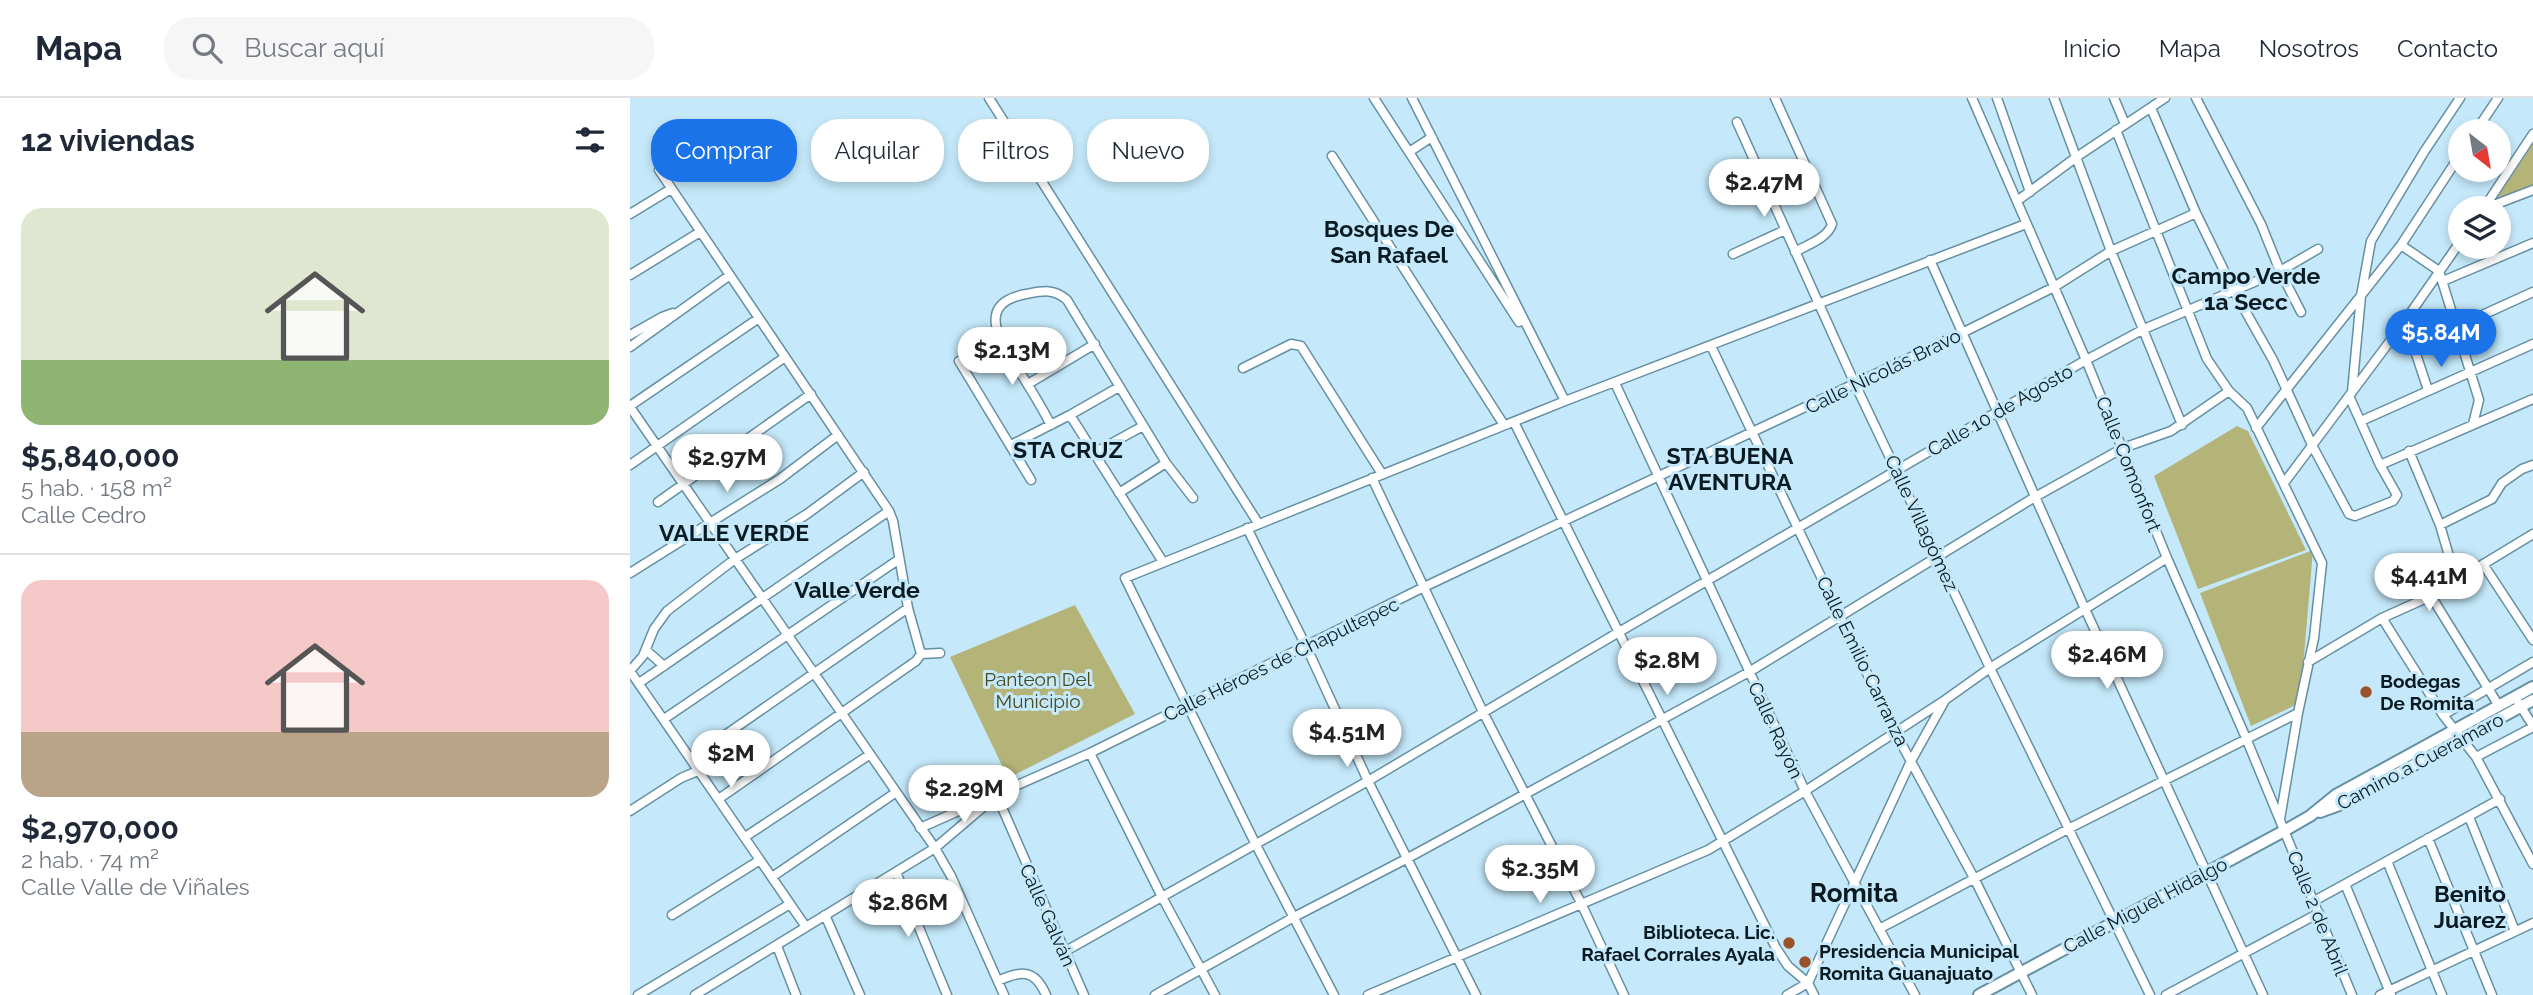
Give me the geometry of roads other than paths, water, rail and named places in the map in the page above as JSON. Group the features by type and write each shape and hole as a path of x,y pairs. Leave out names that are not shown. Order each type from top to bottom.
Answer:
{"main road":[{"name":"Camino a Cuerámaro","path":"2310,816 2342,804 2518,701 2533,687"},
{"name":"Camino a Cuerámaro","path":"2458,735 2500,706 2533,700"},
{"name":"Calle Miguel Hidalgo","path":"1979,995 2207,872 2282,825 2310,816"}],"street":[{"path":"989,98 1258,523"},
{"path":"1374,98 1535,346"},
{"path":"1412,98 1565,401"},
{"path":"1775,98 1832,224 1824,236 1795,252"},
{"name":"Calle Comonfort","path":"1972,98 2282,825"},
{"path":"1997,98 2030,192"},
{"path":"2054,98 2111,251 2182,425"},
{"path":"2114,98 2125,124"},
{"path":"2017,201 2077,156 2165,98"},
{"path":"2196,98 2261,224 2280,271 2301,312"},
{"path":"2151,108 2196,213 2234,291 2288,390 2313,447 2349,514 2355,516 2396,499 2397,495 2379,465 2351,394 2361,296 2371,241 2460,98"},
{"path":"2484,119 2498,98"},
{"name":"Calle Villagómez","path":"1737,122 1855,384 2150,995"},
{"path":"2116,130 2207,359 2229,391 2247,408 2322,563 2314,638 2298,713 2282,825"},
{"path":"2493,196 2533,134"},
{"path":"1409,152 1432,137"},
{"path":"1332,156 1504,425"},
{"path":"1769,193 1809,172"},
{"path":"2256,428 2401,245 2448,173"},
{"path":"667,182 889,511 893,520 908,608 921,654"},
{"path":"630,214 671,189"},
{"path":"2511,198 2533,190"},
{"name":"Calle Nicolás Bravo","path":"1564,521 1962,333 2054,287 2111,251 2196,213"},
{"path":"1334,995 1255,844 1125,578 1565,401 2026,224"},
{"path":"1733,254 1784,230"},
{"path":"630,275 700,232"},
{"path":"2443,281 2533,243"},
{"path":"2401,245 2440,271 2479,400 2473,424"},
{"name":"Calle 10 de Agosto","path":"1064,953 1368,781 2086,360 2144,329 2280,271 2318,249"},
{"path":"1481,265 1493,258"},
{"path":"2284,483 2448,259"},
{"path":"1930,260 2085,609 2263,995"},
{"path":"630,335 673,313 730,275"},
{"path":"1051,425 997,335 997,311 1000,305 1013,298 1045,291 1061,294 1067,300 1166,463 1193,498"},
{"path":"2456,327 2533,292"},
{"path":"630,347 665,323 673,313"},
{"path":"759,318 630,407 935,848 951,876 1004,995"},
{"path":"2405,321 2428,390"},
{"path":"1028,384 1095,344"},
{"path":"1243,369 1291,344 1301,346 1382,474"},
{"path":"2361,421 2533,344"},
{"name":"Calle Emilio Carranza","path":"1711,346 1895,732 1974,878 2032,995"},
{"path":"630,465 785,357"},
{"path":"959,361 1031,480"},
{"name":"Calle Rayón","path":"1615,383 1805,791 1915,995"},
{"path":"1011,445 1119,387"},
{"path":"1155,995 1294,917 1749,672 2035,497 2123,447 2182,425 2229,391"},
{"path":"658,502 811,394"},
{"path":"2379,465 2531,400 2533,410"},
{"path":"1070,415 1163,562"},
{"path":"1514,422 1776,948 1788,966 1808,983 1814,995"},
{"path":"1094,453 1143,426"},
{"path":"630,573 780,479 838,435"},
{"path":"2409,451 2440,525 2456,580"},
{"path":"1119,492 1166,463"},
{"path":"2440,525 2492,499 2501,483 2533,465"},
{"path":"806,927 630,671 646,650 654,629 667,611 735,559 807,514 864,472"},
{"path":"1372,478 1483,712 1581,903 1624,995"},
{"path":"639,683 889,511"},
{"name":"Calle Héroes de Chapultepec","path":"997,796 1564,521"},
{"path":"1247,528 1306,646 1368,781 1476,995"},
{"path":"2308,662 2382,618 2431,596 2533,534"},
{"path":"1368,995 1581,903 1683,863 1725,841 1945,700 1990,668 2167,558"},
{"path":"664,719 898,560"},
{"path":"2483,564 2533,640"},
{"path":"2431,596 2500,706"},
{"path":"692,758 908,608"},
{"path":"2382,618 2443,715 2476,757 2533,864"},
{"path":"2314,638 2328,650"},
{"path":"646,650 663,666"},
{"path":"921,654 940,653"},
{"path":"720,799 749,776 916,661 921,654"},
{"path":"2443,715 2533,662"},
{"path":"1787,995 1808,983 1911,761 1945,700"},
{"path":"2476,757 2533,726 2518,701"},
{"path":"1879,929 2070,828 2298,713"},
{"path":"1090,753 1161,897 1215,995"},
{"path":"745,837 869,755"},
{"path":"630,811 681,778 700,770"},
{"path":"772,877 895,793"},
{"path":"920,828 997,796"},
{"path":"695,995 935,848 997,796"},
{"name":"Calle Galván","path":"997,796 1084,995"},
{"path":"2314,901 2500,799"},
{"path":"2469,817 2515,931"},
{"name":"Calle 2 de Abril","path":"2282,825 2352,995"},
{"path":"2428,838 2492,995"},
{"path":"672,915 760,860"},
{"path":"2387,861 2442,995"},
{"path":"896,872 947,995"},
{"path":"2345,884 2390,993"},
{"path":"638,995 790,904"},
{"path":"2166,995 2319,913"},
{"path":"825,915 860,995"},
{"path":"2380,995 2390,993 2432,970 2533,923"},
{"path":"777,946 796,995"},
{"path":"998,981 1023,973 1033,976 1041,983 1046,995"}],"place":[{"name":"Bodegas De Romita","path":"2366,692"},
{"name":"Biblioteca. Lic. Rafael Corrales Ayala","path":"1789,943"},
{"name":"Presidencia Municipal Romita Guanajuato","path":"1805,962"}],"district":[{"name":"Bosques De San Rafael","path":"1389,241"},
{"name":"Campo Verde 1a Secc","path":"2246,288"},
{"name":"STA CRUZ","path":"1068,449"},
{"name":"STA BUENA AVENTURA","path":"1730,468"},
{"name":"VALLE VERDE","path":"734,532"},
{"name":"Valle Verde","path":"857,589"},
{"name":"Romita","path":"1854,893"},
{"name":"Benito Juarez","path":"2470,906"}],"park label":[{"name":"Panteon Del Municipio","path":"1038,690"}]}
